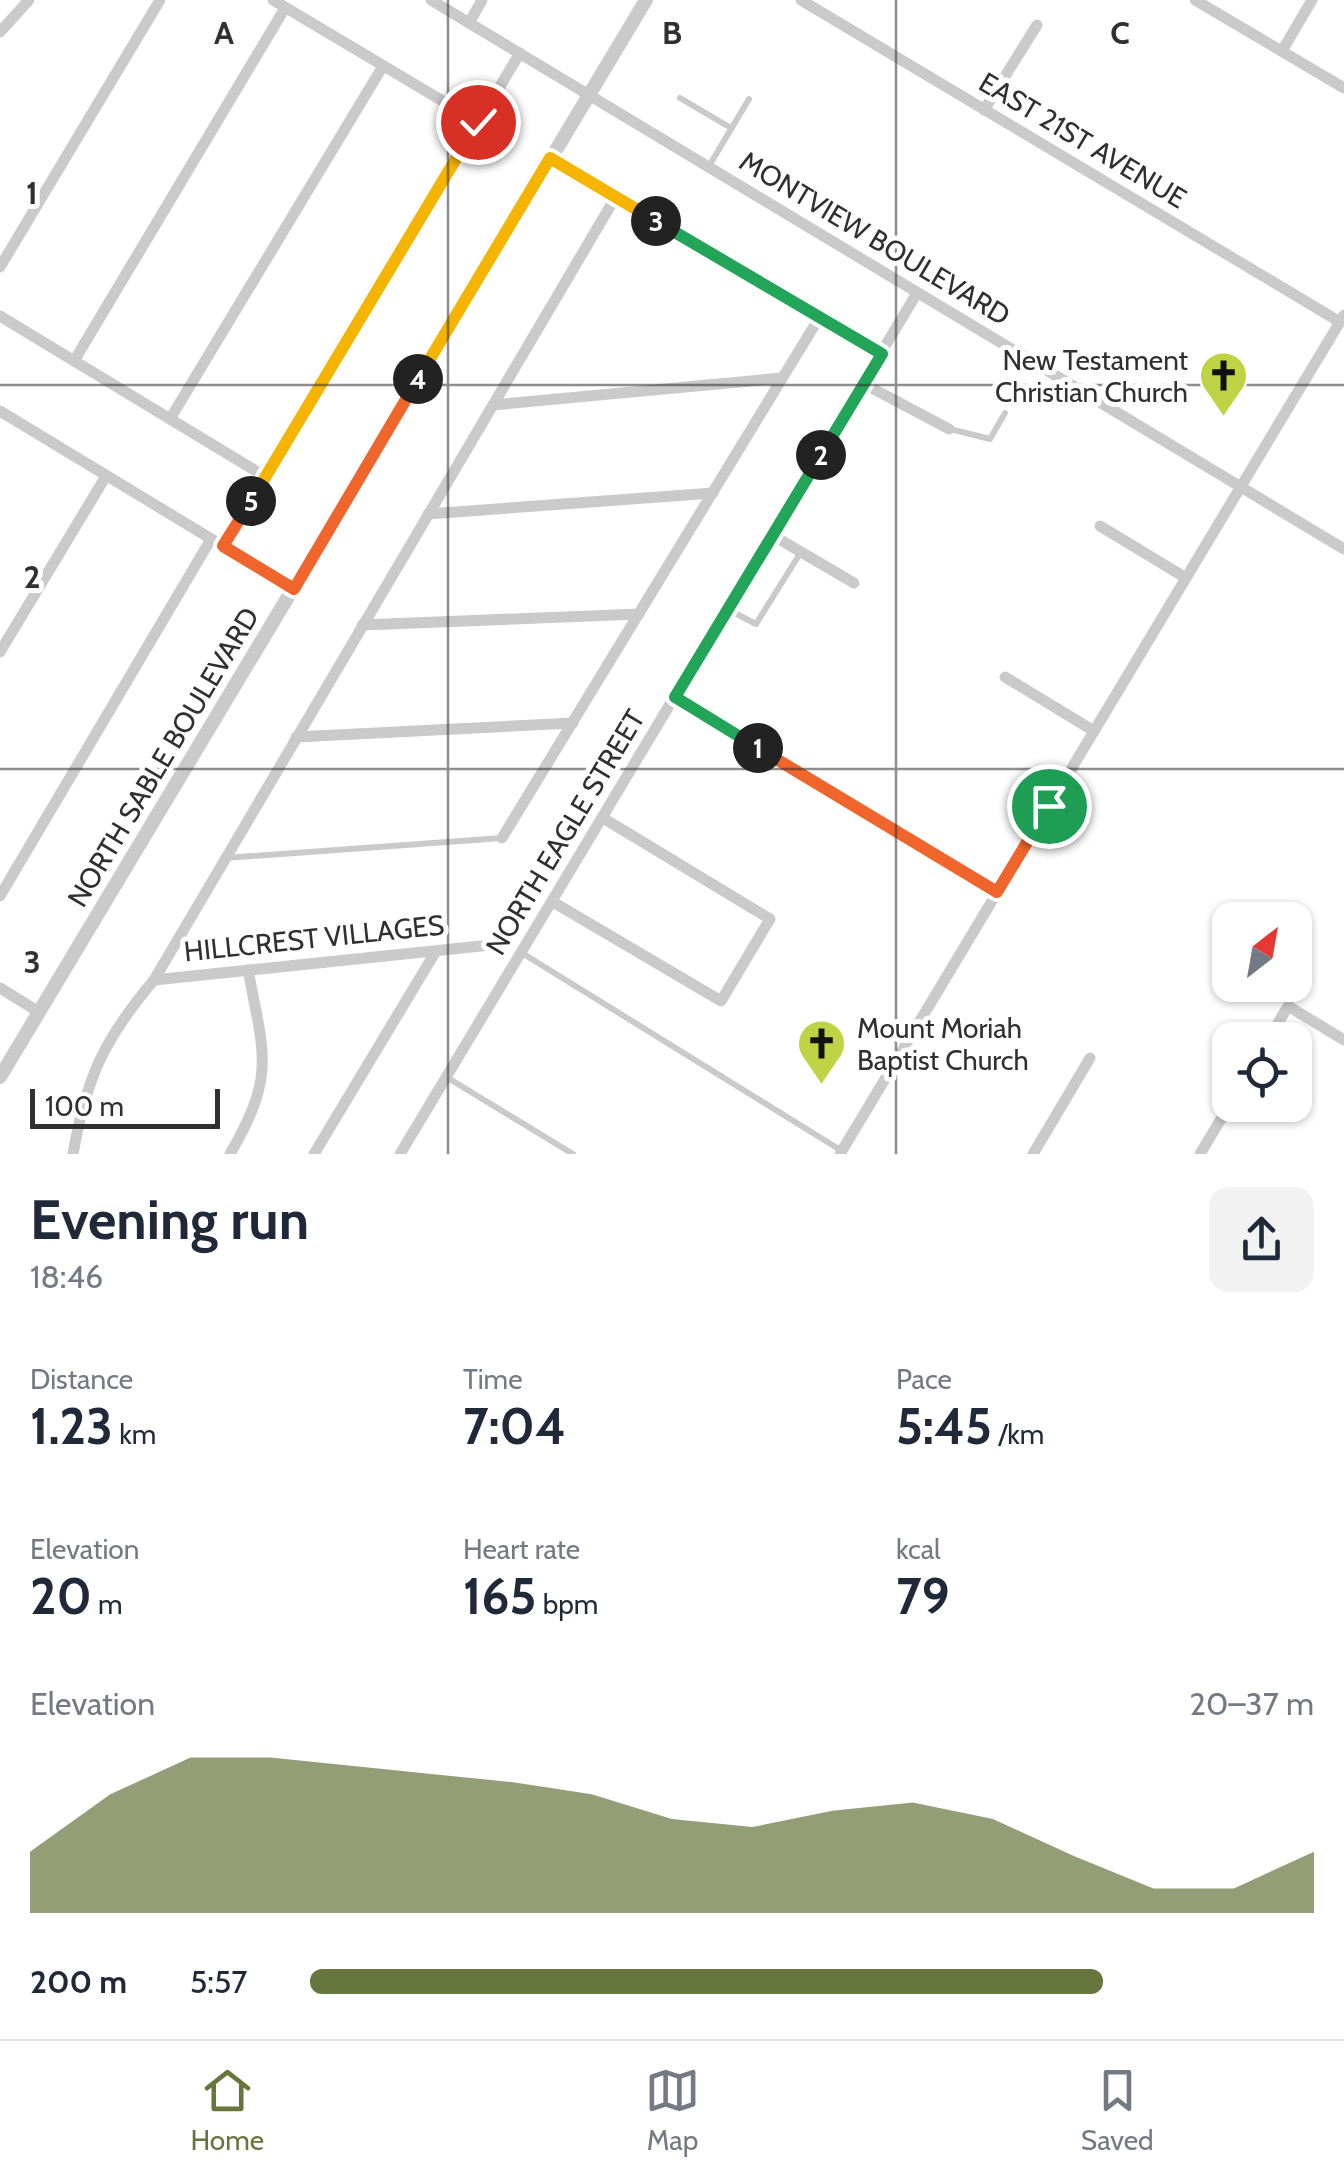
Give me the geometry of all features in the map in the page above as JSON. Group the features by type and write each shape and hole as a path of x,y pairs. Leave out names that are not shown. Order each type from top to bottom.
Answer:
{"street":[{"path":"0,32 28,0"},
{"path":"0,267 160,0"},
{"path":"272,0 478,122"},
{"name":"MONTVIEW BOULEVARD","path":"431,0 1344,550"},
{"path":"469,23 482,0"},
{"name":"NORTH SABLE BOULEVARD","path":"0,1077 646,0"},
{"name":"EAST 21ST AVENUE","path":"801,0 1342,318"},
{"path":"1195,0 1344,88"},
{"path":"1282,51 1312,0"},
{"path":"74,360 285,8"},
{"path":"984,110 1037,25"},
{"path":"0,896 217,542 266,477 520,54"},
{"path":"170,419 383,66"},
{"path":"550,158 882,354"},
{"name":"HILLCREST VILLAGES","path":"154,980 615,198"},
{"name":"NORTH EAGLE STREET","path":"400,1154 917,292"},
{"path":"0,316 266,477"},
{"path":"502,838 819,318"},
{"path":"844,1153 1342,318"},
{"path":"492,405 782,378"},
{"path":"864,384 949,429"},
{"path":"0,411 294,589"},
{"path":"0,652 106,476"},
{"path":"428,514 713,493"},
{"path":"1100,526 1186,578"},
{"path":"772,535 854,583"},
{"path":"362,625 639,614"},
{"path":"1006,677 1094,731"},
{"path":"675,697 997,892"},
{"path":"296,737 572,723"},
{"path":"552,902 721,1001 770,918 602,818"},
{"name":"HILLCREST VILLAGES","path":"154,980 500,944"},
{"path":"314,1154 436,951"},
{"path":"230,1154 254,1112 266,1062 248,970"},
{"path":"73,1154 84,1093 99,1059 154,980"},
{"path":"0,988 40,1012"},
{"path":"1279,1022 1288,1006 1344,1040"},
{"path":"1032,1154 1090,1058"},
{"path":"1200,1154 1219,1122"}],"lane":[{"path":"680,98 732,128"},
{"path":"708,167 749,99"},
{"path":"949,429 990,439 1006,413"},
{"path":"728,609 756,624 801,552"},
{"path":"224,858 502,838"},
{"path":"522,953 844,1153"},
{"path":"446,1078 574,1154"}],"place":[{"name":"New Testament Christian Church","path":"1223,418"},
{"name":"Mount Moriah Baptist Church","path":"822,1086"}],"route":[{"path":"478,122 223,546 294,589 550,158 882,354 675,697 997,892 1049,806"}]}
